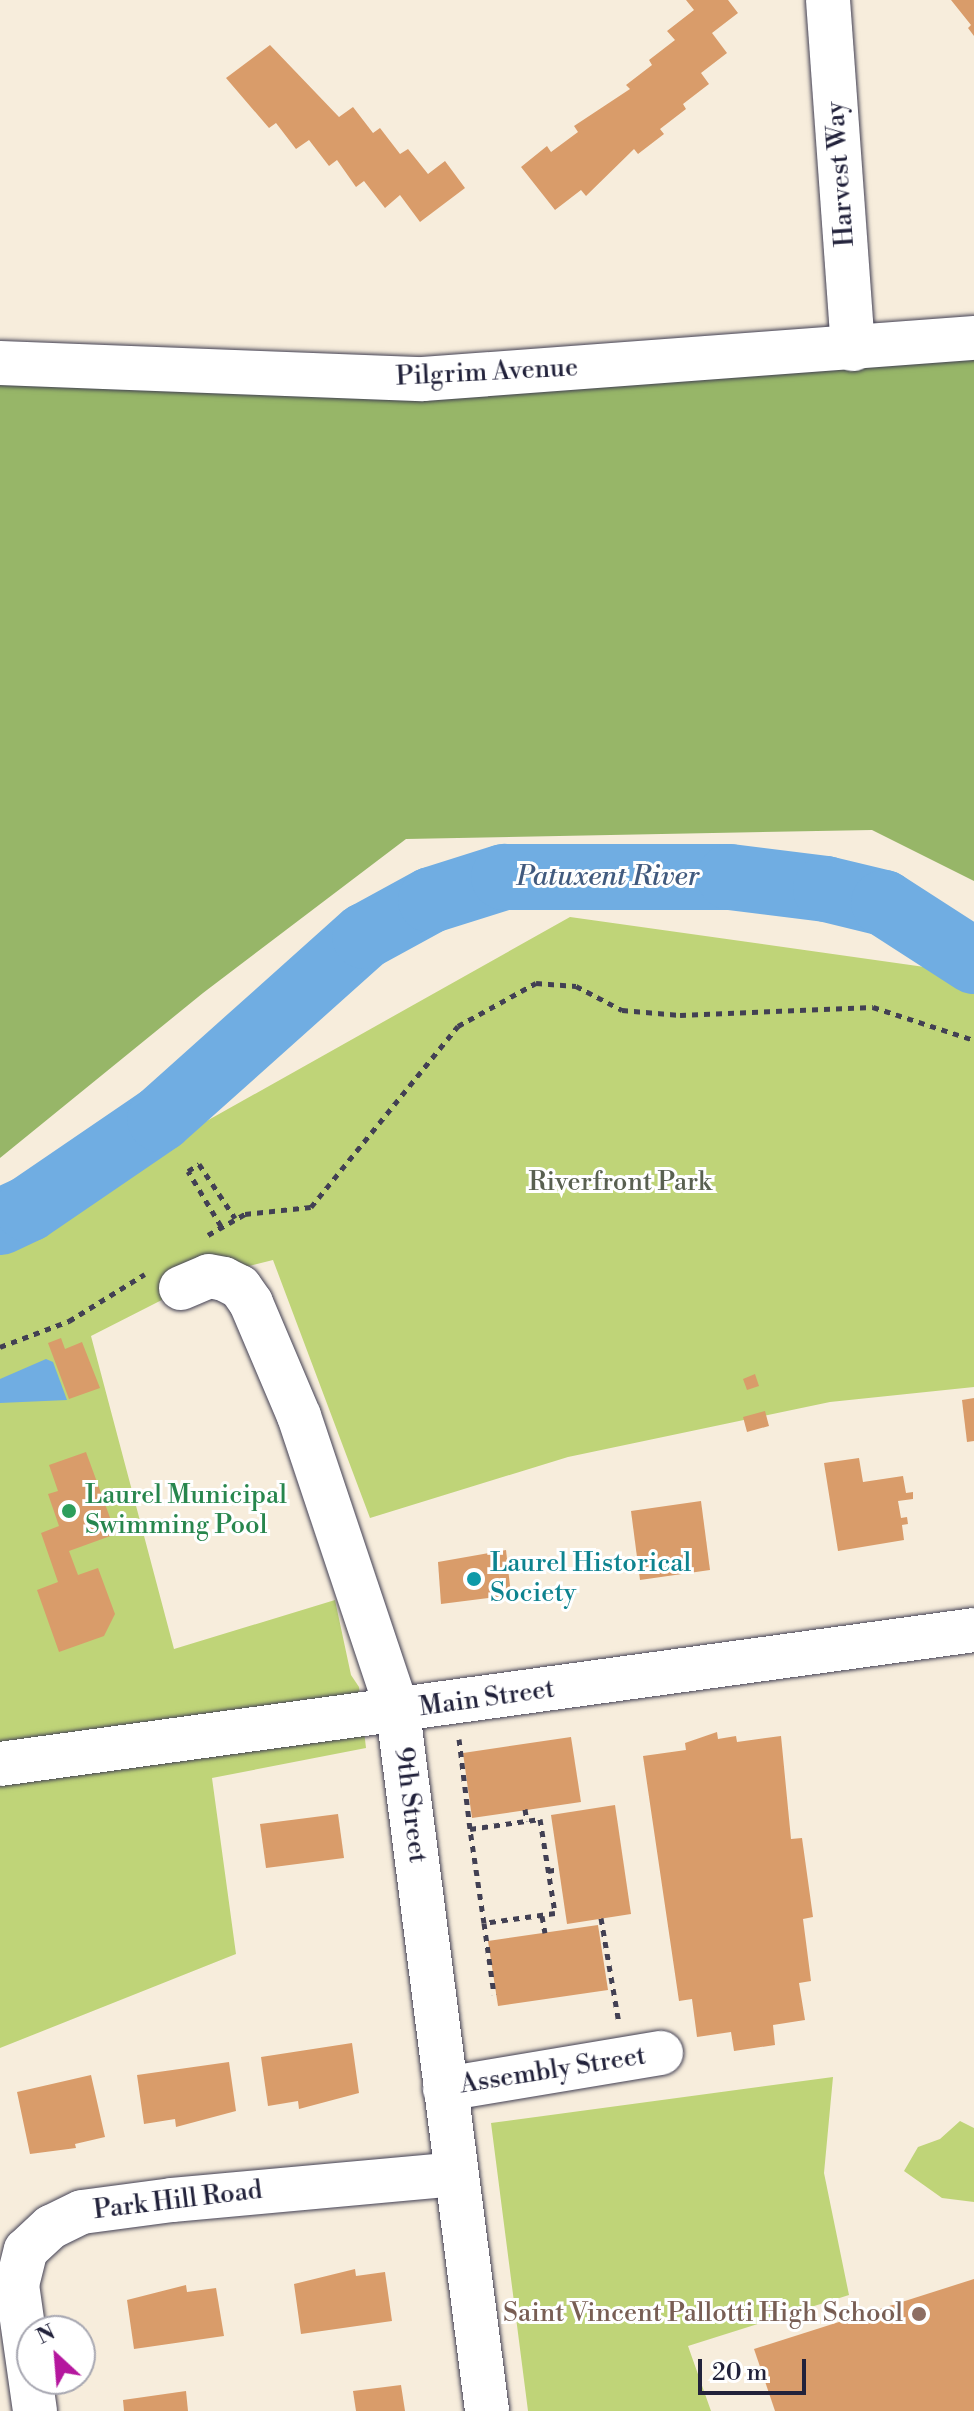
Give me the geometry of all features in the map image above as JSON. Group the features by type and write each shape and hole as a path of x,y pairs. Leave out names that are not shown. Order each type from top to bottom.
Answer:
{"street":[{"name":"Harvest Way","path":"828,0 853,349"},
{"name":"Pilgrim Avenue","path":"0,363 423,379 974,338"},
{"name":"9th Street","path":"169,1277 209,1276 224,1279 240,1287 251,1303 299,1416 398,1712 487,2411"},
{"name":"Main Street","path":"0,1764 398,1712 974,1630"},
{"name":"Assembly Street","path":"445,2089 643,2056"},
{"name":"Park Hill Road","path":"35,2411 17,2285 26,2250 51,2227 82,2212 172,2200 456,2174"}],"path":[{"path":"195,1242 235,1218 311,1207 458,1026 536,983 576,986 622,1010 666,1014 873,1007 974,1040"},
{"path":"221,1226 188,1171 199,1164 235,1218"},
{"path":"0,1347 169,1277"},
{"path":"454,1704 494,1994"},
{"path":"525,1809 527,1821"},
{"path":"470,1829 540,1819 555,1913 484,1923"},
{"path":"548,1871 559,1869"},
{"path":"542,1916 545,1933"},
{"path":"601,1918 643,2056"}],"green space":[{"path":"974,338 974,881 872,830 406,839 203,993 0,1158 0,363 286,376"},
{"name":"Riverfront Park","path":"570,917 974,974 974,1387 830,1402 568,1457 370,1518 273,1260 209,1276 91,1336 174,1649 335,1600 351,1675 359,1687 366,1748 212,1778 236,1954 0,2048 0,1237"},
{"path":"833,2077 824,2173 849,2295 688,2346 711,2411 528,2411 491,2123"},
{"path":"960,2121 974,2128 974,2202 942,2198 904,2171 918,2147 940,2139"}],"water":[{"path":"46,1359 53,1362 67,1400 0,1403 0,1379"}],"building":[{"path":"686,0 728,0 738,13 712,33 727,53 701,73 709,84 683,104 686,109 660,129 664,134 638,154 634,149 586,196 581,190 555,210 521,167 547,146 551,152 578,132 574,126 630,89 626,85 652,65 649,60 675,40 667,31 694,10"},
{"path":"951,0 974,0 974,36 968,28 971,25"},
{"path":"270,45 339,117 353,107 373,133 380,128 400,154 408,149 428,174 445,161 465,188 420,222 400,195 385,208 364,181 356,187 337,160 329,166 309,140 296,149 276,123 269,128 226,78"},
{"path":"61,1338 65,1349 82,1342 100,1388 69,1399 48,1343"},
{"path":"755,1374 759,1386 747,1390 743,1379"},
{"path":"974,1398 974,1441 967,1442 962,1400"},
{"path":"765,1411 769,1426 747,1432 743,1417"},
{"path":"86,1452 116,1534 69,1551 78,1575 98,1568 115,1614 104,1636 59,1652 37,1590 58,1582 41,1533 59,1526 48,1494 58,1491 49,1465"},
{"path":"859,1458 863,1482 903,1476 906,1493 913,1492 913,1499 898,1501 901,1518 907,1517 908,1524 902,1525 904,1540 838,1551 824,1463"},
{"path":"701,1501 710,1570 640,1580 631,1511"},
{"name":"Laurel Historical Society","path":"506,1550 511,1595 441,1604 438,1562"},
{"path":"717,1732 718,1739 736,1736 737,1742 781,1736 791,1839 802,1838 813,1917 803,1919 811,1981 799,1983 805,2020 773,2025 775,2045 734,2051 731,2032 697,2037 692,1999 679,2001 643,1756 686,1750 685,1743"},
{"path":"571,1737 581,1802 472,1818 463,1753"},
{"path":"615,1805 631,1914 567,1924 551,1815"},
{"path":"338,1814 344,1858 266,1868 260,1824"},
{"path":"598,1925 608,1990 498,2006 488,1941"},
{"path":"352,2043 359,2093 299,2109 298,2101 268,2106 261,2057"},
{"path":"229,2062 236,2111 176,2127 175,2119 144,2124 137,2075"},
{"path":"91,2075 105,2137 75,2144 76,2148 30,2154 17,2092"},
{"path":"355,2269 356,2276 385,2272 392,2321 301,2334 294,2284"},
{"name":"Saint Vincent Pallotti High School","path":"974,2279 974,2411 775,2411 754,2349"},
{"path":"186,2285 187,2292 216,2288 224,2336 134,2349 127,2300"},
{"path":"401,2385 405,2411 356,2411 353,2391"},
{"path":"186,2391 188,2411 124,2411 123,2400"}],"waterway":[{"name":"Patuxent River","path":"0,1222 28,1209 160,1119 365,936 431,900 504,877 730,877 826,889 884,903 974,961"}],"place":[{"name":"Laurel Municipal Swimming Pool","path":"69,1511"},
{"name":"Laurel Historical Society","path":"474,1579"},
{"name":"Saint Vincent Pallotti High School","path":"919,2314"}]}
